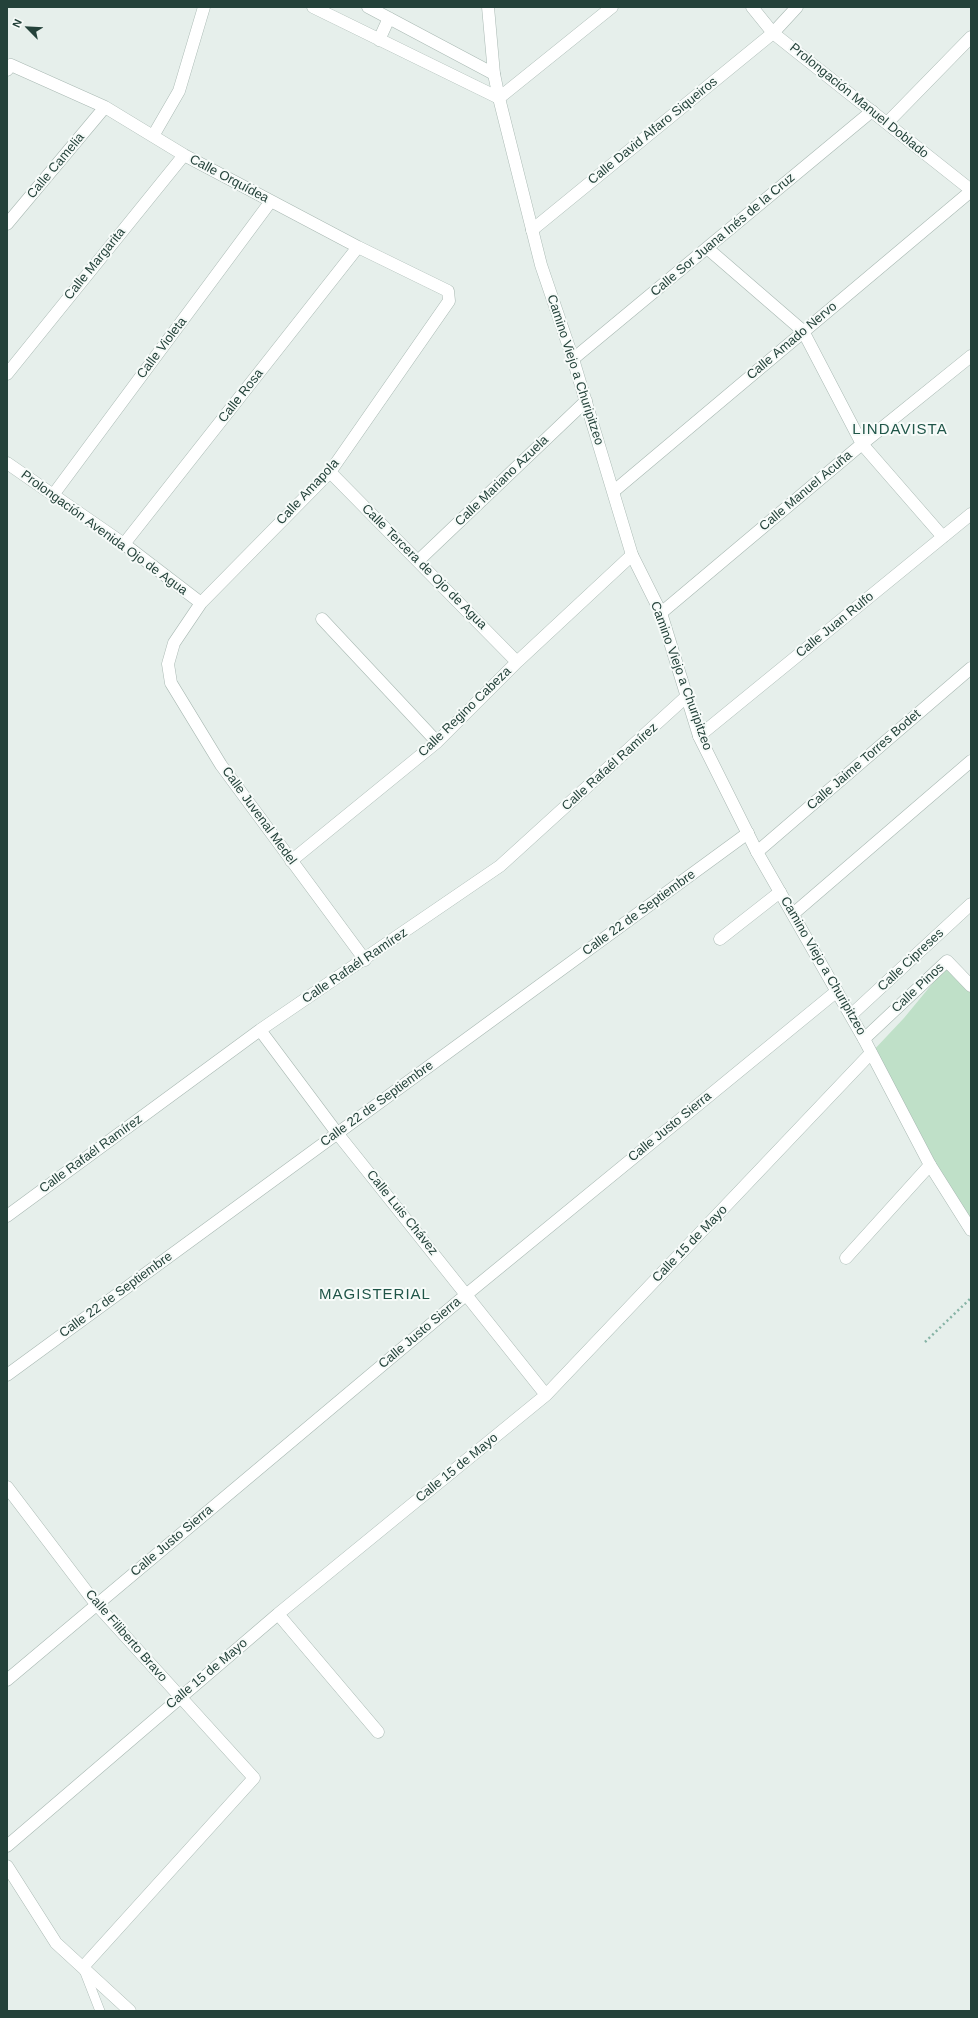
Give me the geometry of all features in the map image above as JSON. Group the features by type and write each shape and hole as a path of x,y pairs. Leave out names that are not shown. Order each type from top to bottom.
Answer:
{"street":[{"path":"153,136 179,91 204,7"},
{"path":"313,7 499,98 612,7"},
{"path":"368,7 494,74"},
{"name":"Camino Viejo a Churipitzeo","path":"488,7 494,74 541,265 573,359 614,491 632,555 661,614 700,736 757,852 864,1038 930,1165 971,1230"},
{"name":"Prolongación Manuel Doblado","path":"752,7 773,33 971,190"},
{"name":"Calle David Alfaro Siqueiros","path":"532,230 773,33 797,7"},
{"path":"379,40 389,18"},
{"path":"887,123 971,36"},
{"name":"Calle Orquídea","path":"9,68 105,107 184,155 358,247 448,291"},
{"name":"Calle Camelia","path":"7,224 105,107"},
{"name":"Calle Sor Juana Inés de la Cruz","path":"573,359 872,111"},
{"name":"Calle Margarita","path":"7,374 184,155"},
{"name":"Calle Amado Nervo","path":"614,491 971,190"},
{"name":"Calle Violeta","path":"53,495 271,201"},
{"name":"Calle Rosa","path":"124,544 358,247"},
{"path":"707,248 803,331 862,444 943,536"},
{"name":"Calle Amapola","path":"168,664 174,643 201,603 330,472 449,301 448,291"},
{"name":"Calle Manuel Acuña","path":"661,614 862,444 971,356"},
{"name":"Calle Mariano Azuela","path":"418,561 586,401"},
{"name":"Prolongación Avenida Ojo de Agua","path":"7,463 124,544 201,603"},
{"name":"Calle Tercera de Ojo de Agua","path":"330,472 517,662"},
{"name":"Calle Juan Rulfo","path":"700,736 971,514"},
{"name":"Calle Regino Cabeza","path":"291,861 437,742 517,662 632,555"},
{"path":"322,619 437,742"},
{"name":"Calle Juvenal Medel","path":"168,664 171,683 221,764 365,960"},
{"name":"Calle Jaime Torres Bodet","path":"757,852 971,668"},
{"name":"Calle Rafaél Ramírez","path":"7,1216 260,1030 365,960 500,866 687,696"},
{"path":"793,914 971,761"},
{"name":"Calle 22 de Septiembre","path":"7,1375 748,833"},
{"path":"720,938 780,892"},
{"name":"Calle Cipreses","path":"851,1016 971,904"},
{"name":"Calle Pinos","path":"864,1038 946,961 971,986"},
{"name":"Calle Justo Sierra","path":"7,1680 467,1294 836,991"},
{"name":"Calle Luis Chávez","path":"260,1030 337,1133 467,1294 546,1395"},
{"name":"Calle 15 de Mayo","path":"7,1846 278,1614 546,1395 872,1053"},
{"path":"846,1258 930,1165"},
{"name":"Calle Filiberto Bravo","path":"7,1487 96,1604 254,1778 83,1967"},
{"path":"278,1614 378,1732"},
{"path":"7,1866 56,1943 130,2011"}],"lane":[{"path":"83,1967 100,2011"}],"path":[{"path":"925,1342 971,1298"}],"green space":[{"path":"951,961 971,982 971,1227 871,1053 904,1018"}],"district":[{"name":"LINDAVISTA","path":"900,430"},
{"name":"MAGISTERIAL","path":"375,1295"}]}
